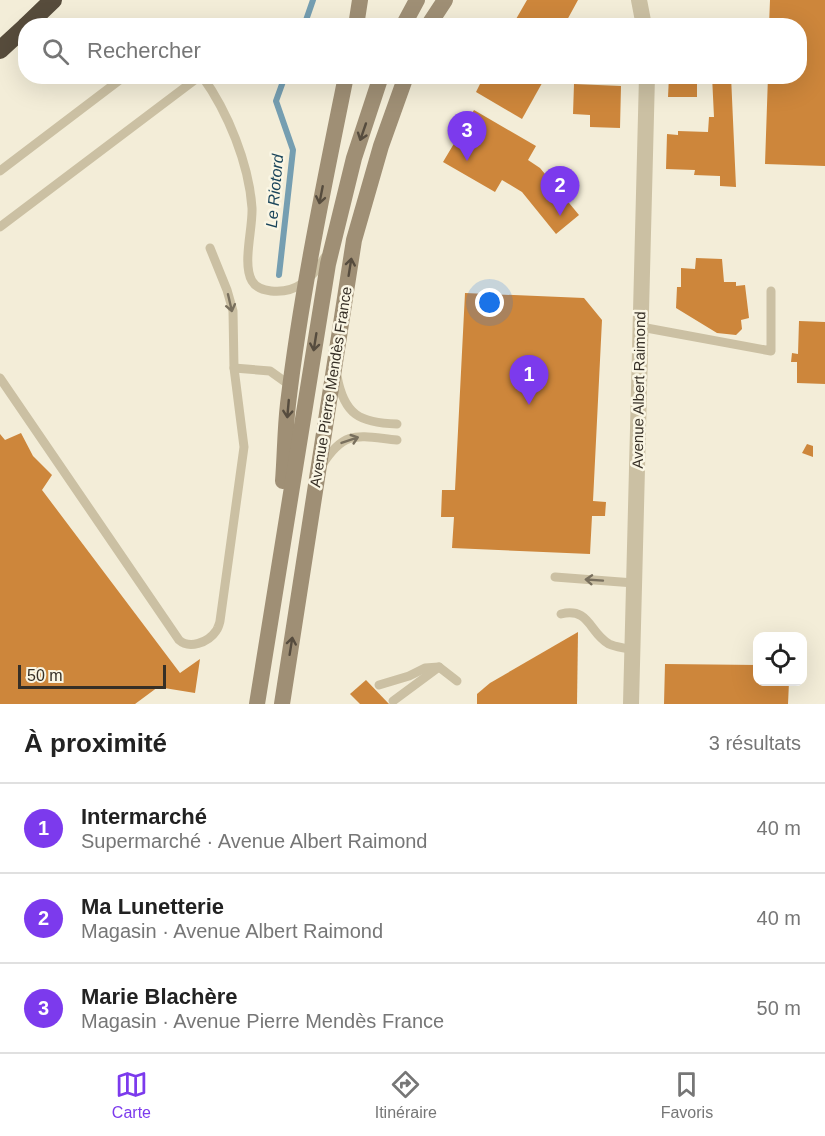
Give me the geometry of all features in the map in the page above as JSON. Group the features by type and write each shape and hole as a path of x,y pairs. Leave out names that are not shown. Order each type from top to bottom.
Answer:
{"highway":[{"path":"34,18 52,0"},
{"path":"0,50 18,33"}],"main road":[{"path":"357,18 360,0"},
{"path":"407,18 417,0"},
{"path":"433,18 445,0"},
{"path":"261,685 262,626 283,479 291,386 321,196 344,84"},
{"name":"Avenue Pierre Mendès France","path":"257,704 333,245 354,158 378,84"},
{"name":"Avenue Pierre Mendès France","path":"282,704 354,240 381,147 403,84"}],"street":[{"path":"639,0 642,18"},
{"name":"Avenue Albert Raimond","path":"631,704 647,84"}],"lane":[{"path":"0,171 114,84"},
{"path":"0,227 190,84"},
{"path":"207,84 217,97 233,131 250,191 252,209 248,271 252,283 261,290 293,289 316,273 333,245"},
{"path":"0,378 179,640 184,645 191,646 217,631 244,447 234,368 233,311 210,248"},
{"path":"641,327 771,351 771,291"},
{"path":"335,364 344,403 357,416 377,423 397,424"},
{"path":"234,368 270,371 291,386"},
{"path":"318,472 333,448 351,437 397,440"},
{"path":"555,577 634,583"},
{"path":"561,614 572,611 585,617 609,644 632,650"},
{"path":"379,685 409,676 425,668 439,668 457,681"},
{"path":"393,701 439,668"}],"building":[{"path":"527,0 578,0 568,18 517,18"},
{"path":"770,0 825,0 825,166 765,164 768,84 807,84 807,18 769,18"},
{"path":"480,84 542,84 522,119 476,92"},
{"path":"574,84 621,86 620,128 590,127 590,115 573,114"},
{"path":"669,84 697,84 697,97 668,97"},
{"path":"712,84 731,84 736,187 720,186 720,176 694,175 695,170 666,169 667,134 678,135 678,131 708,132 709,117 714,117"},
{"path":"474,110 536,146 528,160 540,168 579,215 556,234 522,192 502,180 495,192 443,162"},
{"path":"696,258 722,259 724,282 736,282 736,286 745,285 749,318 741,320 742,329 736,335 717,333 676,308 677,287 681,287 681,268 695,269"},
{"path":"465,293 584,298 602,320 593,501 606,502 605,516 592,516 590,554 452,548 454,517 441,517 442,490 455,490"},
{"path":"799,321 825,322 825,384 797,383 797,362 791,362 792,353 798,354"},
{"path":"21,433 33,456 52,475 42,490 180,673 200,659 195,693 158,687 135,704 0,704 0,434 5,440"},
{"path":"807,444 813,446 813,457 802,453"},
{"path":"578,632 577,704 477,704 477,694 490,683"},
{"path":"665,664 753,665 753,686 789,686 788,704 664,704"},
{"path":"366,680 389,704 360,704 350,694"}],"waterway":[{"name":"Le Riotord","path":"307,18 313,0"},
{"name":"Le Riotord","path":"279,275 293,150 276,101 282,84"}],"place":[{"name":"Marie Blachère","path":"467,161"},
{"name":"Ma Lunetterie","path":"560,216"},
{"name":"Intermarché","path":"529,405"}]}
